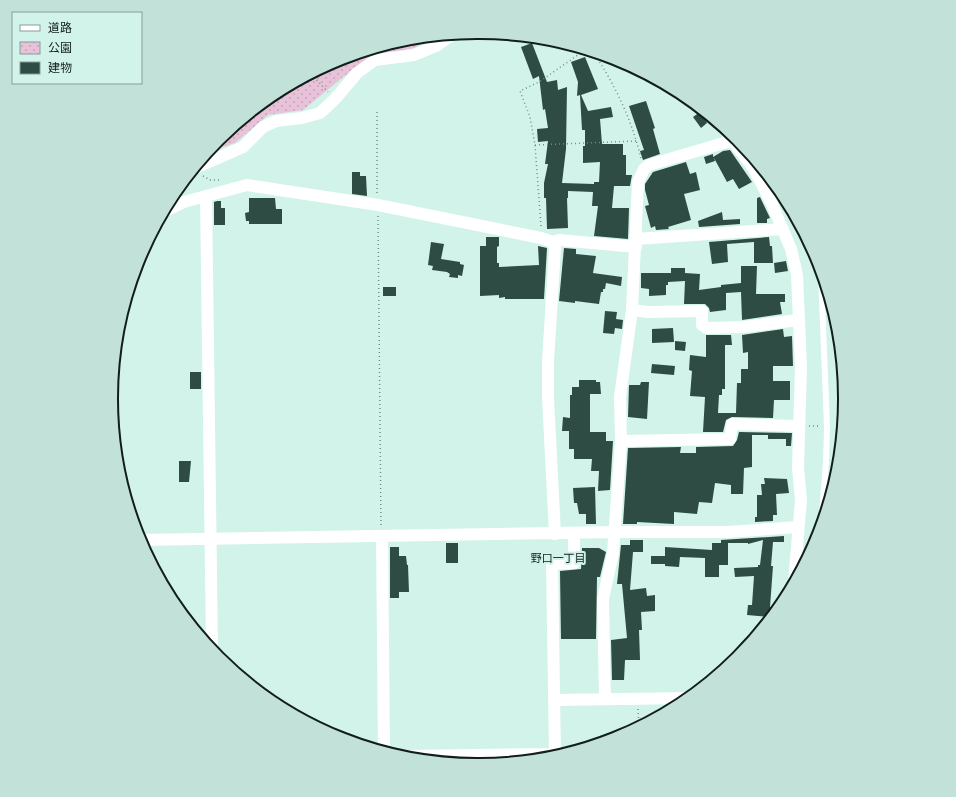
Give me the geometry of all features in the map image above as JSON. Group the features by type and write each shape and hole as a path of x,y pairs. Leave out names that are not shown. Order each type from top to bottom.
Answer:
{"street":[{"path":"207,163 242,147 262,127 276,121 302,118 320,113 335,99 357,73 375,60 414,55 436,46 443,41"},
{"path":"605,699 603,600 613,553 622,441 620,397 632,310 638,182 644,168 649,165 729,141"},
{"path":"752,166 772,204 783,229 791,249 796,275 801,367 798,468 801,500 795,567"},
{"path":"174,207 184,202 247,185 378,205 547,240 636,243 783,229"},
{"path":"206,196 212,640"},
{"path":"547,240 555,248 548,398 555,534"},
{"path":"632,310 648,312 702,311 702,325 706,328 743,327 798,320"},
{"path":"622,441 730,439 732,424 799,426"},
{"path":"148,540 574,534 614,532 727,532 798,526"},
{"path":"555,749 552,564 574,563 574,534"},
{"path":"382,536 384,746"},
{"path":"555,700 676,698"},
{"path":"440,756 523,755"}],"lane":[{"path":"822,295 827,427 822,500"}],"path":[{"path":"547,240 530,117 520,91 539,82 580,54"},
{"path":"597,59 617,94 637,141 644,168"},
{"path":"315,78 335,99"},
{"path":"377,112 382,536"},
{"path":"535,145 637,141"},
{"path":"799,426 827,427"},
{"path":"638,699 639,720"}],"green space":[{"path":"422,44 414,48 373,56 353,69 303,110 268,115 235,143 221,147 259,113 298,87 340,66 362,58 385,51"}],"building":[{"path":"532,43 547,82 557,80 558,90 567,87 566,149 562,183 594,184 594,182 599,182 600,162 583,163 585,130 582,130 580,95 577,96 578,82 571,62 585,57 598,89 581,95 588,111 611,107 613,117 600,119 602,144 623,144 623,155 626,155 626,175 632,175 630,186 614,186 612,208 629,208 628,239 594,236 598,206 592,206 593,192 568,191 568,228 547,229 544,183 548,164 545,164 548,141 538,142 537,129 548,128 545,109 543,110 539,76 533,79 521,47"},
{"path":"646,101 655,128 653,129 660,154 643,160 640,151 644,150 629,106"},
{"path":"698,114 707,123 701,128 693,117"},
{"path":"730,150 752,182 739,189 733,179 727,182 714,158 715,161 706,164 704,157 713,154 713,157 723,151"},
{"path":"686,162 690,174 696,172 700,190 684,194 691,220 668,227 669,229 656,230 655,226 651,228 645,206 649,205 645,184 653,172"},
{"path":"352,172 360,172 360,176 366,176 367,196 352,194"},
{"path":"760,197 770,218 767,219 767,223 757,223 757,198"},
{"path":"249,198 275,198 276,209 282,209 282,224 249,224 249,221 246,221 245,213 249,212"},
{"path":"221,201 221,208 225,208 225,225 214,225 214,202"},
{"path":"722,212 723,220 740,219 740,224 699,227 698,221"},
{"path":"486,237 499,237 499,246 497,247 497,263 499,263 499,267 539,265 538,246 547,248 544,299 505,299 505,297 499,298 499,295 480,296 480,246 486,246"},
{"path":"769,237 770,246 772,246 773,263 754,263 754,242 727,244 728,262 712,264 709,242"},
{"path":"431,242 444,244 441,259 460,262 460,264 464,265 462,276 458,275 458,278 449,277 450,274 447,272 432,270 433,266 428,265"},
{"path":"564,248 576,249 576,254 596,256 593,273 622,277 621,286 606,283 605,289 601,292 599,304 559,301"},
{"path":"786,261 788,271 775,273 774,263"},
{"path":"741,266 757,266 756,294 785,294 785,302 780,302 782,314 742,320 741,292 726,293 726,310 710,312 709,308 705,304 684,304 685,281 668,282 668,285 666,285 666,295 649,296 649,289 641,288 641,273 671,273 671,268 685,268 685,273 700,274 699,290 721,287 721,285 741,283"},
{"path":"383,287 396,287 396,296 383,296"},
{"path":"605,311 617,312 616,319 623,320 622,329 615,328 614,334 603,333"},
{"path":"673,328 674,342 652,343 652,329"},
{"path":"783,329 784,337 792,336 793,366 773,366 773,381 790,381 790,400 774,400 773,418 732,417 726,420 723,432 703,432 705,397 690,396 692,371 689,370 690,355 706,357 706,335 731,335 732,345 725,345 725,389 722,389 722,395 719,395 718,413 736,413 737,383 741,383 741,369 748,369 748,352 743,353 742,335"},
{"path":"675,341 686,342 685,351 675,350"},
{"path":"652,364 675,366 674,375 651,373"},
{"path":"190,372 201,372 201,389 190,389"},
{"path":"579,380 596,380 596,382 600,382 601,394 590,394 590,432 606,432 606,441 613,441 610,490 598,491 599,471 591,471 592,459 574,459 574,449 569,449 569,431 562,431 563,417 570,418 570,395 572,395 572,387 579,387"},
{"path":"641,382 649,382 647,419 628,417 629,385 640,385"},
{"path":"739,432 792,433 791,446 786,446 786,439 768,439 768,435 752,435 752,467 744,468 743,494 731,494 731,485 715,483 712,503 699,502 697,514 674,512 674,524 637,522 637,524 623,524 628,448 681,447 680,453 696,453 696,447 733,446 737,440"},
{"path":"179,461 191,461 189,482 179,482"},
{"path":"764,478 787,479 789,493 776,494 777,515 773,515 773,521 755,522 755,517 757,517 757,495 762,495 761,484 765,484"},
{"path":"595,487 596,524 586,524 586,514 579,514 577,503 574,503 573,488"},
{"path":"784,536 784,542 773,542 770,607 763,616 747,615 748,605 752,605 754,576 735,577 734,568 758,567 758,565 760,565 763,540 748,543 728,543 728,565 719,565 719,577 705,577 705,558 680,557 679,567 665,566 665,564 651,564 651,556 665,556 665,547 712,550 712,543 721,543 721,540"},
{"path":"630,540 643,540 643,552 633,552 630,590 646,588 647,596 655,595 655,611 641,612 642,630 639,630 640,660 625,660 624,680 612,680 611,640 627,638 622,584 617,584 621,545 630,545"},
{"path":"446,543 458,543 458,563 446,563"},
{"path":"390,547 399,547 399,556 406,556 408,565 409,592 399,592 399,598 390,598"},
{"path":"582,548 599,548 606,552 600,577 597,577 596,639 561,639 560,571 581,569"}],"district":[{"name":"野口一丁目","path":"558,558"}]}
